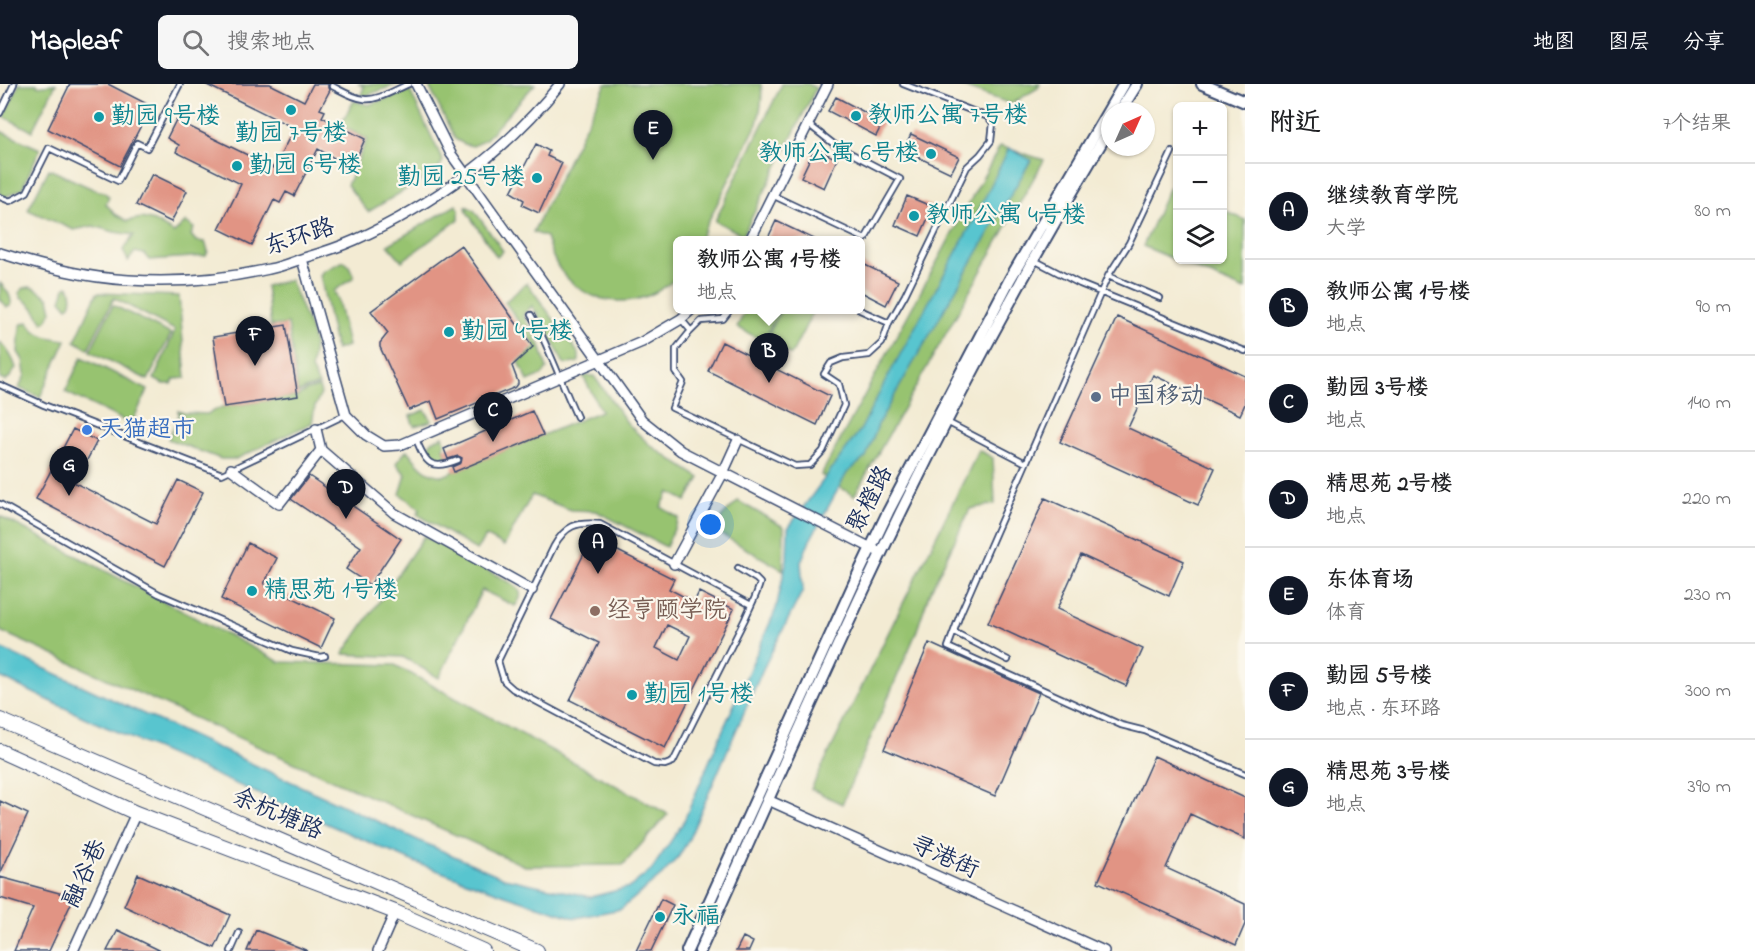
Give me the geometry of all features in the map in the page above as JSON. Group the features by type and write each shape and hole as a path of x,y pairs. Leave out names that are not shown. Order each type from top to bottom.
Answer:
{"main road":[{"name":"余杭塘路","path":"0,720 537,951"},
{"name":"余杭塘路","path":"0,751 136,813 395,912 483,951"}],"street":[{"path":"416,84 451,154 642,420 681,451 881,553"},
{"name":"东环路","path":"0,253 70,272 128,280 183,280 231,276 271,269 353,241 413,210 466,174 508,140 560,84"},
{"path":"752,236 828,84"},
{"name":"聚橙路","path":"687,951 871,548 1124,84"},
{"path":"1126,102 1137,84"},
{"path":"1202,84 1245,102"},
{"name":"聚橙路","path":"1029,257 1101,142"},
{"path":"302,259 346,415 366,435 384,447 400,445 416,439 642,342 686,314"},
{"name":"聚橙路","path":"700,951 942,420"},
{"path":"316,429 321,450 394,513 532,590"},
{"path":"674,564 723,473 738,440"},
{"path":"231,470 279,504 321,450"},
{"name":"寻港街","path":"768,800 1104,951"},
{"name":"融谷巷","path":"73,951 136,813"},
{"path":"378,951 395,912"}],"lane":[{"path":"0,113 14,84"},
{"path":"0,197 10,201 27,192 50,148 118,181 137,143 147,148 180,84"},
{"path":"332,86 366,100 409,84"},
{"path":"726,314 723,319 701,321 676,350 676,372 683,382 672,408 795,466 810,465 823,451 844,405 839,384 824,374 831,363 843,358 869,355 882,343 889,323 967,167 991,141 993,123 988,117 903,84"},
{"path":"808,124 835,145 900,179 865,239"},
{"path":"1172,152 1129,243 1108,276 961,612 948,647 1120,725 1145,731 1245,774"},
{"path":"772,195 859,236"},
{"path":"1029,257 1080,284 1245,351"},
{"path":"1108,276 1160,298"},
{"path":"865,311 889,323"},
{"path":"531,315 549,349 577,417"},
{"path":"681,319 691,331"},
{"path":"0,385 44,405 222,474 346,415"},
{"path":"942,420 1026,463"},
{"path":"416,439 422,455 428,462 442,466 458,460"},
{"path":"0,504 159,594 292,651 325,656"},
{"path":"738,568 760,583 751,605 673,762 665,765 654,764 513,690 504,681 498,661 532,590 561,535 572,526 585,522 600,524 751,605"},
{"path":"954,632 1008,660"},
{"path":"231,951 239,933"}],"green space":[{"path":"19,84 37,84 37,86 56,84 32,131 4,117"},
{"path":"359,84 398,84 365,96 361,95 364,87"},
{"path":"428,84 535,84 486,139 473,146 455,139"},
{"path":"606,84 761,84 761,104 757,124 701,236 673,236 673,280 663,288 633,300 618,301 602,299 587,293 573,284 561,271 546,237 533,232"},
{"path":"782,84 808,84 816,88 743,235 715,221"},
{"path":"955,84 1040,84 1038,88 1011,104"},
{"path":"410,91 443,161 437,171 368,212 347,185 367,139 340,125 354,101 368,105"},
{"path":"0,131 40,149 22,189 5,197 0,195"},
{"path":"1000,146 1044,160 854,496 821,475"},
{"path":"49,169 104,192 109,197 106,204 115,214 127,221 142,218 154,221 174,233 186,222 194,228 191,235 196,241 205,242 208,251 206,256 149,260 144,254 135,252 128,261 123,250 134,235 93,226 74,230 28,210"},
{"path":"1169,187 1173,189 1173,259 1143,246"},
{"path":"456,205 459,210 459,219 402,261 388,245"},
{"path":"466,206 474,210 503,251 497,257 467,212"},
{"path":"1227,212 1245,220 1245,290 1185,264 1227,264"},
{"path":"344,261 354,277 334,291 348,346 336,350 320,275 323,271"},
{"path":"290,280 311,331 314,344 311,369 319,385 298,393 288,324 271,326 266,286"},
{"path":"0,283 11,299 11,306 7,307 0,299"},
{"path":"527,283 579,354 579,361 576,363 563,362 532,306 523,315 540,345 547,369 542,375 528,381 519,362 536,347 505,302"},
{"path":"68,286 72,298 67,307 61,300"},
{"path":"30,287 49,298 52,311 43,323 19,293 24,288"},
{"path":"97,293 179,296 186,378 174,379 172,384 163,384 154,379 175,330 114,298 88,349 75,341"},
{"path":"113,305 171,334 148,380 90,351"},
{"path":"744,314 777,314 763,341 737,327"},
{"path":"779,314 812,314 791,355 765,341"},
{"path":"28,322 40,334 66,340 40,397 19,388 25,375 23,360 18,352 20,327"},
{"path":"0,342 10,354 16,368 5,381 0,379"},
{"path":"82,357 148,390 131,424 65,392"},
{"path":"583,376 594,376 628,424 651,446 700,478 686,501 669,492 661,507 679,518 666,547 596,511 571,510 532,495 504,546 486,536 476,550 417,514 420,509 400,494 406,475 396,463 407,450 426,471 443,476 601,411"},
{"path":"319,387 321,394 315,406 312,423 236,459 221,459 168,439 179,415 178,411 207,414 222,407 298,396 307,390"},
{"path":"425,410 432,421 414,426 410,416"},
{"path":"443,436 444,449 448,458 442,461 435,460 430,455 428,447 432,441"},
{"path":"979,450 993,458 995,504 970,509 929,594 916,633 842,804 811,789"},
{"path":"738,501 784,527 783,570 717,532 722,517"},
{"path":"0,516 280,662 395,665 668,814 623,865 525,866 0,631"},
{"path":"424,536 513,584 520,594 518,603 515,606 482,590 439,678 403,657 343,654"}],"water":[{"path":"1009,148 1031,160 879,422 866,457 847,473 809,542 801,562 803,590 763,669 688,841 679,856 662,875 621,909 575,918 414,862 90,720 0,677 0,648 504,878 591,897 630,887 652,869 683,823 776,609 787,559 788,528 861,429 976,216"}],"building":[{"name":"勤园 9号楼","path":"70,84 108,84 151,106 120,166 48,129"},
{"path":"205,84 270,84 304,101 313,84 328,84 330,90 320,109 325,111 322,117 365,139 352,168 318,149 294,196 286,192 280,203 274,200 252,245 219,229 241,184 176,152 179,145 167,138 176,120 274,168 294,128"},
{"name":"教师公寓 7号楼","path":"836,97 883,122 876,136 828,111"},
{"name":"教师公寓 6号楼","path":"911,134 959,157 951,173 903,150"},
{"name":"勤园 25号楼","path":"536,144 549,151 547,156 562,163 539,213 522,205 524,200 511,192"},
{"path":"815,148 837,159 824,188 801,177"},
{"path":"152,174 187,191 171,222 136,205"},
{"name":"教师公寓 4号楼","path":"907,196 933,207 920,236 895,225"},
{"path":"776,221 808,236 769,236"},
{"name":"勤园 4号楼","path":"461,245 533,347 512,366 518,382 516,387 438,419 431,401 409,410 380,347 380,343 388,333 371,311"},
{"path":"865,265 898,281 886,305 865,294"},
{"path":"1117,317 1245,376 1245,404 1240,415 1153,375 1128,428 1215,468 1198,505 1060,442"},
{"path":"286,325 298,396 224,407 213,337"},
{"path":"722,342 830,396 817,425 708,371"},
{"path":"532,411 543,435 454,472 452,467 461,463 462,458 458,456 448,459 444,449"},
{"path":"73,429 97,441 75,483 156,524 178,480 203,492 165,566 36,499"},
{"path":"309,476 401,539 370,585 346,569 361,547 291,499"},
{"path":"1045,498 1184,561 1169,596 1081,555 1057,609 1143,649 1126,686 988,623"},
{"path":"592,538 674,579 669,589 694,602 699,592 734,609 665,748 570,700 599,643 551,619","holes":["667,625 690,636 679,660 656,648"]},
{"name":"精思苑 1号楼","path":"248,543 277,558 264,584 335,618 321,648 221,599"},
{"path":"929,643 1039,693 995,796 884,749"},
{"path":"1154,756 1245,798 1245,839 1190,814 1166,868 1245,904 1245,924 1236,945 1098,882"},
{"path":"0,801 28,814 0,874"},
{"path":"138,874 230,915 215,948 124,906"},
{"path":"0,877 74,897 49,951 14,951 33,908 0,898"},
{"name":"永福","path":"661,899 673,905 651,951 636,951"},
{"path":"118,930 161,951 107,951"},
{"path":"256,930 308,951 247,951"},
{"name":"永福","path":"743,937 753,942 749,951 736,951"}],"place":[{"name":"勤园 7号楼","path":"291,110"},
{"name":"教师公寓 7号楼","path":"856,116"},
{"name":"勤园 9号楼","path":"99,117"},
{"name":"教师公寓 6号楼","path":"931,154"},
{"name":"东体育场","path":"653,160"},
{"name":"勤园 6号楼","path":"237,166"},
{"name":"勤园 25号楼","path":"537,178"},
{"name":"教师公寓 4号楼","path":"914,216"},
{"name":"勤园 4号楼","path":"449,332"},
{"name":"勤园 5号楼","path":"255,366"},
{"name":"教师公寓 1号楼","path":"769,383"},
{"name":"中国移动","path":"1096,397"},
{"name":"天猫超市","path":"87,430"},
{"name":"勤园 3号楼","path":"493,442"},
{"name":"精思苑 3号楼","path":"69,496"},
{"name":"精思苑 2号楼","path":"346,519"},
{"name":"继续教育学院","path":"598,574"},
{"name":"精思苑 1号楼","path":"252,591"},
{"name":"经亨颐学院","path":"595,611"},
{"name":"勤园 1号楼","path":"632,695"},
{"name":"永福","path":"660,917"}]}
